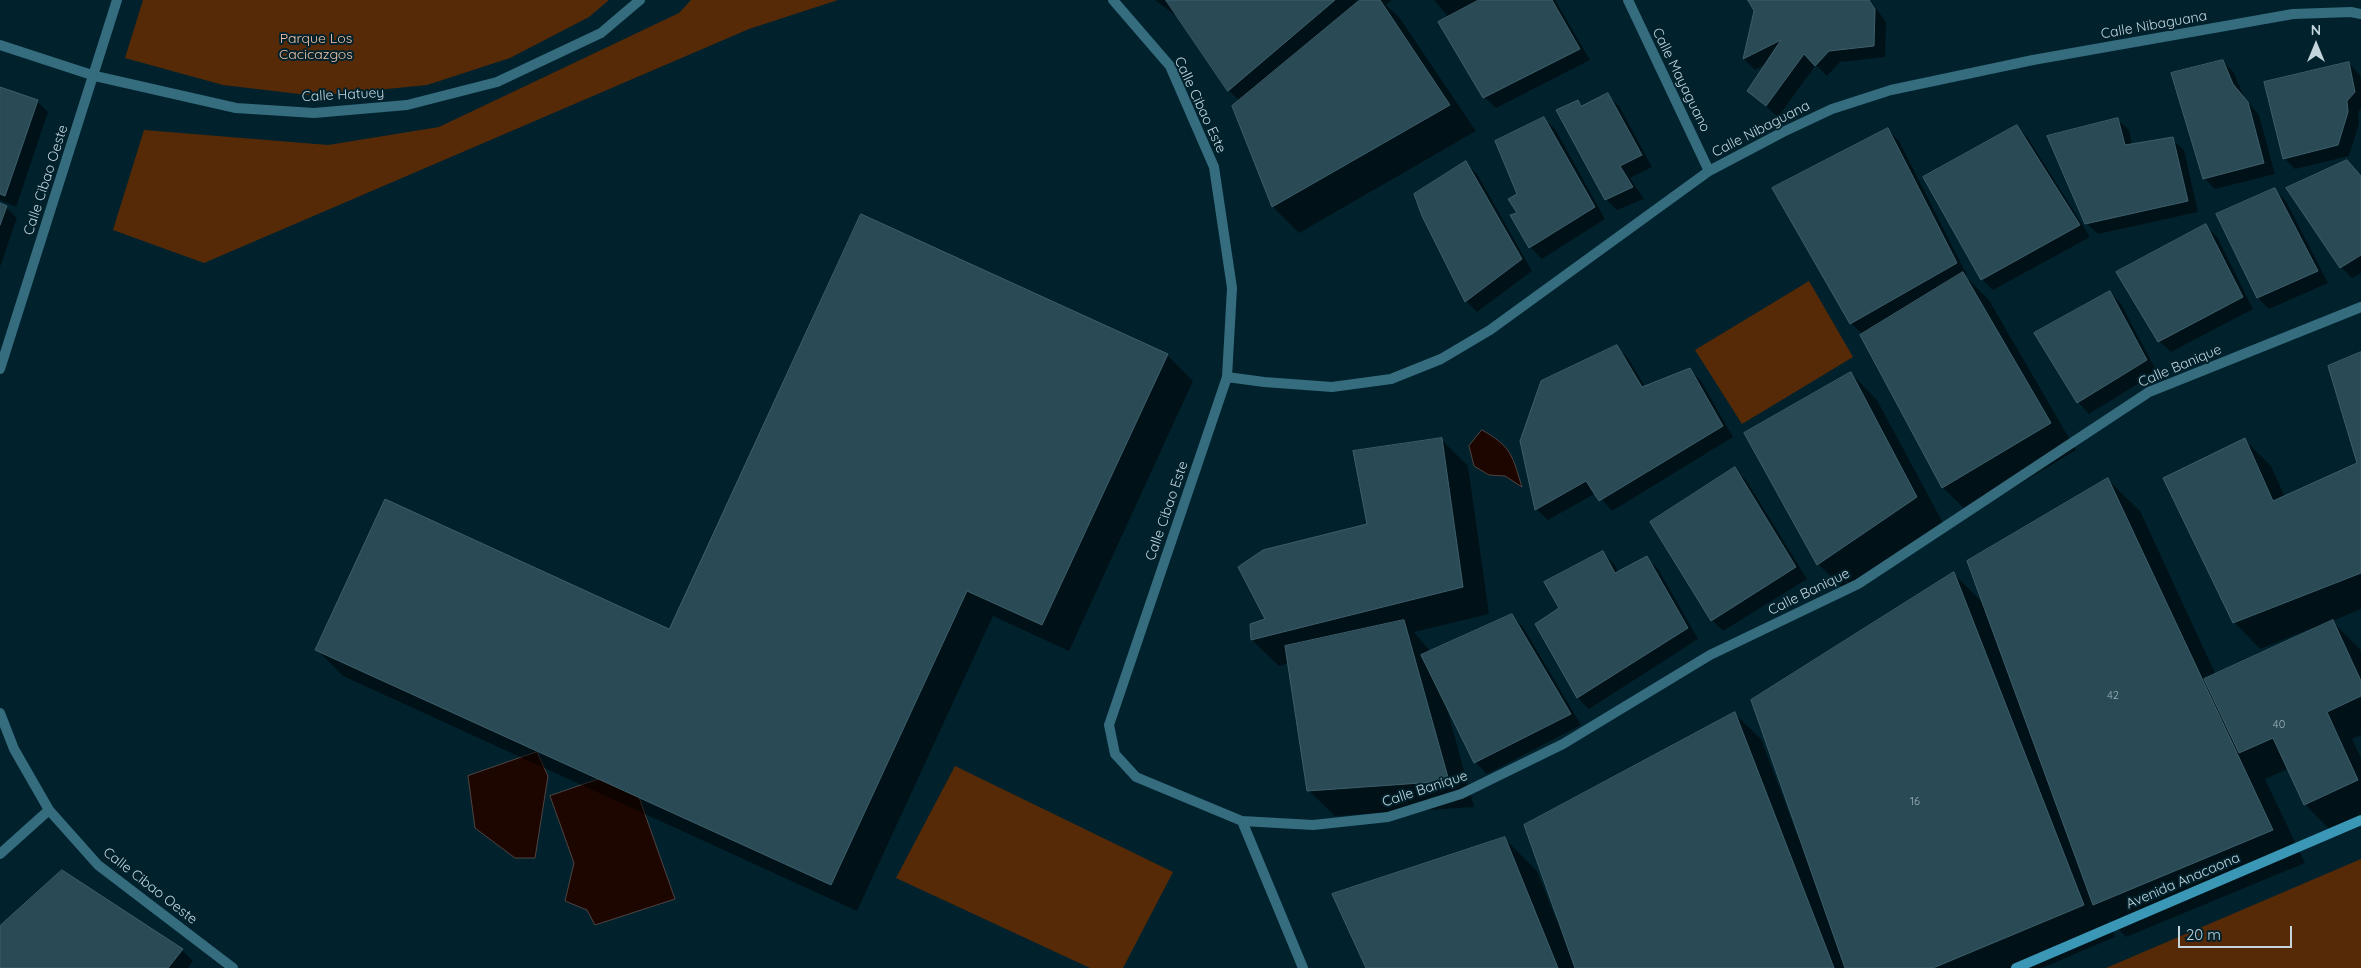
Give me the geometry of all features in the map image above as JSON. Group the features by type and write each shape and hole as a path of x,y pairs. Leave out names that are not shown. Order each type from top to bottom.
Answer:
{"main road":[{"name":"Avenida Anacaona","path":"2016,968 2361,820"}],"street":[{"name":"Calle Cibao Oeste","path":"0,369 118,0"},
{"name":"Calle Hatuey","path":"0,45 95,76 236,108 314,113 407,105 498,82 601,33 640,0"},
{"name":"Calle Cibao Este","path":"1113,0 1170,66 1214,167 1232,288 1227,377 1109,725 1114,754 1136,778 1242,821"},
{"name":"Calle Mayaguano","path":"1628,0 1710,171"},
{"name":"Calle Nibaguana","path":"1227,377 1332,387 1391,379 1441,359 1490,330 1710,171 1783,132 1832,109 1891,90 2033,60 2293,14 2350,12 2361,14"},
{"name":"Calle Banique","path":"1242,821 1313,824 1388,817 1461,794 1564,744 1710,655 1858,584 2149,392 2361,307"},
{"name":"Calle Cibao Oeste","path":"0,713 14,749 49,810 98,865 233,968"},
{"path":"0,854 49,810"},
{"path":"1242,821 1303,968"}],"green space":[{"name":"Parque Los Cacicazgos","path":"143,0 609,0 589,17 510,58 427,85 316,96 223,85 125,58"},
{"path":"691,0 838,0 749,29 204,263 113,230 144,130 328,145 439,127 679,13"},
{"path":"1809,281 1853,357 1742,424 1695,350"},
{"path":"955,766 1173,872 1123,968 1090,968 896,878"},
{"path":"2361,859 2361,968 2106,968"}],"shaded area":[{"path":"1482,430 1500,442 1510,453 1522,487 1505,476 1489,475 1474,466 1469,446"},
{"path":"537,752 548,776 535,858 515,858 475,828 468,776"},
{"path":"629,769 675,899 595,925 587,910 565,901 574,863 550,796"}],"building":[{"path":"1166,0 1335,0 1228,91"},
{"path":"1360,0 1380,0 1450,105 1272,207 1232,106"},
{"path":"1479,0 1552,0 1580,49 1483,98 1438,22"},
{"path":"1748,0 1869,0 1875,9 1874,46 1829,51 1815,66 1804,54 1766,106 1747,91 1781,40 1743,59 1754,11"},
{"path":"2223,60 2233,84 2248,102 2264,163 2203,179 2171,73"},
{"path":"2349,62 2355,92 2347,101 2348,112 2338,145 2283,159 2264,82"},
{"path":"0,87 38,100 5,196 0,194"},
{"path":"1608,93 1642,155 1620,166 1633,187 1605,200 1556,110 1578,100 1581,106"},
{"path":"1544,117 1595,207 1529,248 1510,215 1517,213 1508,199 1517,194 1495,141"},
{"path":"2118,118 2125,145 2173,137 2188,201 2085,224 2047,136"},
{"path":"2017,125 2080,225 1981,280 1923,177"},
{"path":"1888,128 1957,263 1850,324 1772,188"},
{"path":"2347,160 2361,176 2361,255 2340,268 2286,188"},
{"path":"1466,161 1522,259 1465,302 1422,216 1414,194"},
{"path":"2275,188 2318,271 2257,298 2216,214"},
{"path":"0,203 7,206 0,225"},
{"path":"861,214 1168,354 1042,625 967,591 831,885 315,650 385,499 669,629"},
{"path":"2206,224 2243,297 2158,342 2116,272"},
{"path":"1963,272 2051,423 1942,488 1860,335"},
{"path":"2110,291 2147,360 2077,403 2034,333"},
{"path":"1617,345 1642,387 1690,368 1723,426 1599,501 1586,481 1535,510 1520,441 1541,381"},
{"path":"2361,352 2361,573 2233,623 2163,478 2245,438 2273,501 2357,463 2328,366"},
{"path":"1851,372 1917,497 1817,565 1744,433"},
{"path":"1442,438 1463,587 1251,640 1250,624 1265,619 1238,567 1263,550 1367,524 1353,451"},
{"path":"1735,467 1796,567 1711,621 1650,522"},
{"path":"2108,478 2273,830 2093,905 1967,561"},
{"path":"1603,551 1615,573 1647,556 1688,628 1577,698 1535,624 1559,608 1544,582"},
{"path":"1954,572 2084,905 1933,968 1845,968 1751,700"},
{"path":"1512,614 1571,714 1474,763 1421,655"},
{"path":"1404,620 1449,781 1307,791 1285,646"},
{"path":"2333,620 2361,681 2361,696 2327,712 2358,780 2304,805 2273,738 2239,753 2204,679"},
{"path":"1735,712 1834,968 1575,968 1524,825"},
{"path":"1505,837 1558,968 1366,968 1332,894"},
{"path":"62,870 183,949 168,968 0,968 0,926"}]}
